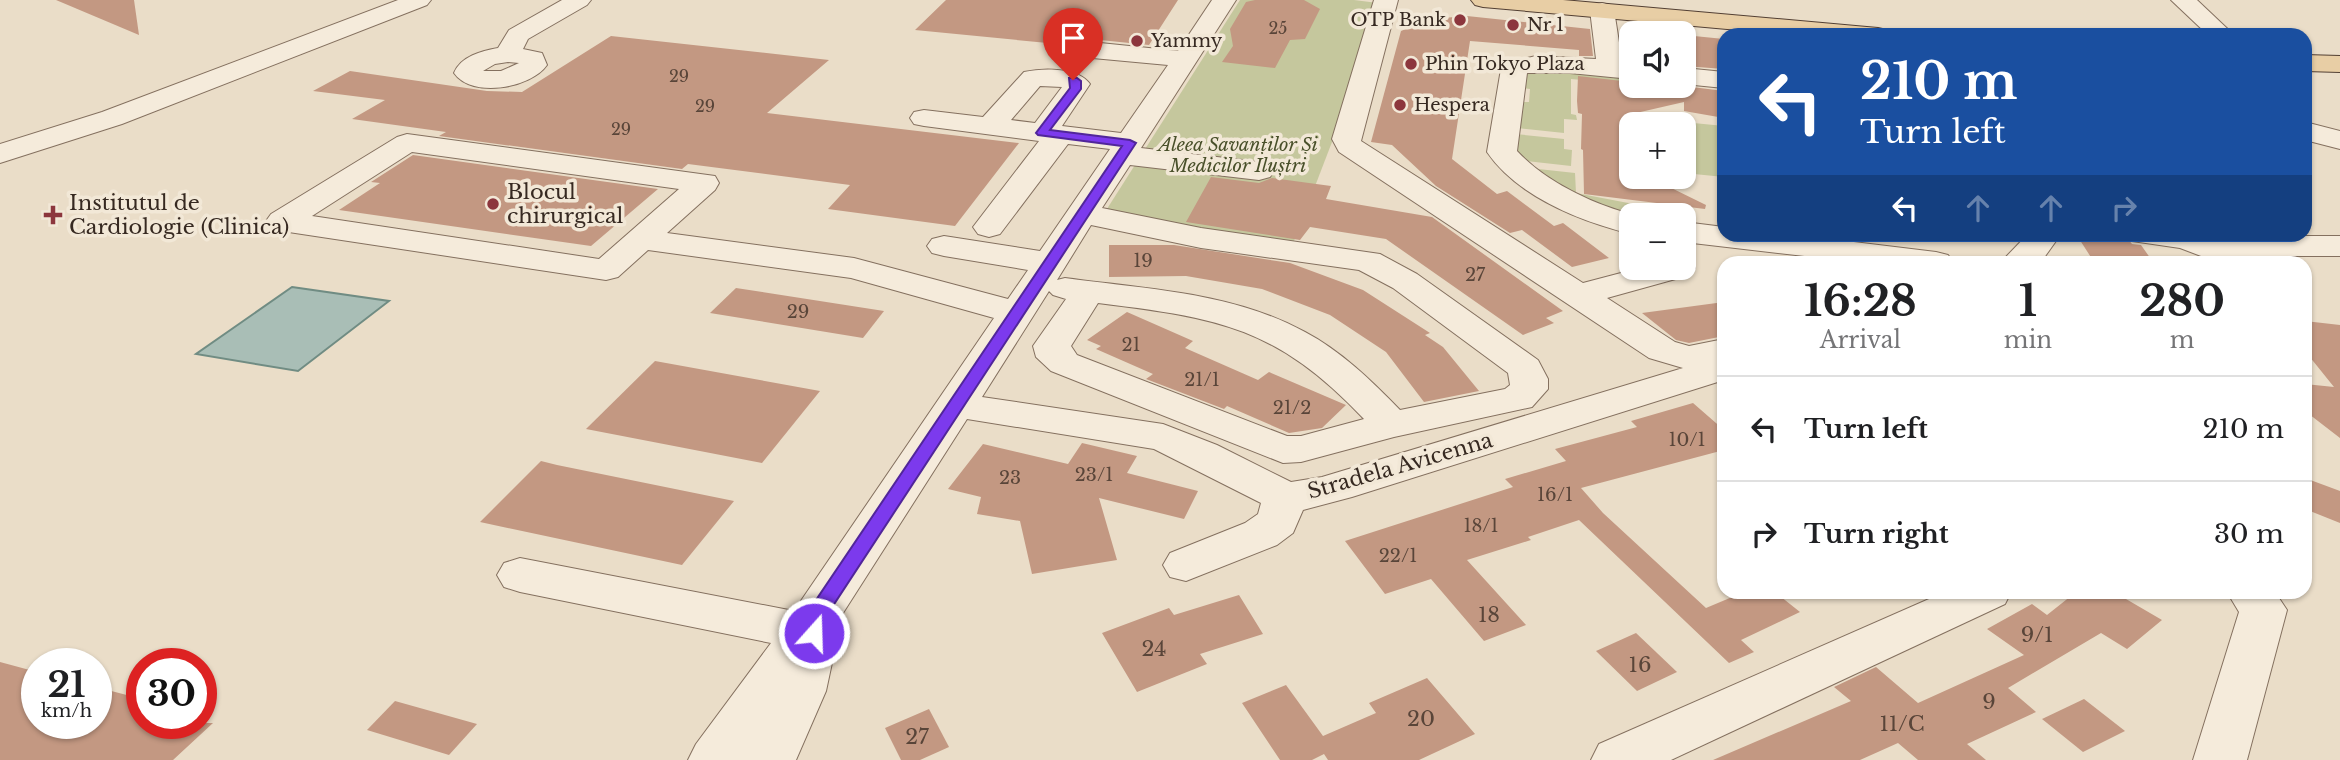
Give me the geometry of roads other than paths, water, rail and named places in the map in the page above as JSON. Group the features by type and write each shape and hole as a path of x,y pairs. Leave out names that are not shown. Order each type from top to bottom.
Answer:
{"main road":[{"path":"1483,0 1602,10 1729,28"},
{"path":"2312,63 2340,64"}],"street":[{"path":"0,154 112,118 419,0"},
{"path":"508,54 518,35 579,0"},
{"path":"715,760 813,625 1033,286 1224,0"},
{"path":"1386,0 1346,139 1349,146 1675,356 1701,357 1717,352"},
{"path":"2183,0 2214,28"},
{"path":"1602,10 1619,67"},
{"path":"1072,48 1186,60"},
{"path":"1619,70 1528,63 1514,69 1502,152 1509,162 1524,173 1600,216 1619,221"},
{"path":"1696,77 1717,79"},
{"path":"989,226 1044,153 1077,84 1073,80 1033,78 990,126"},
{"path":"0,138 74,116 92,114 112,118"},
{"path":"924,118 1051,134 1258,171"},
{"path":"2312,133 2340,140"},
{"path":"407,143 704,183 640,239 606,270 282,221 407,143"},
{"path":"1082,214 1201,239 1368,261 1405,281 1525,368 1529,389 1518,398 1391,425 1301,449 1283,450 1064,363 1055,357 1052,346 1088,292"},
{"path":"1696,233 1717,236"},
{"path":"640,239 854,268 1088,292 1225,313 1276,331 1328,364 1391,425"},
{"path":"1719,256 1769,242 1886,256"},
{"path":"2028,256 2039,242"},
{"path":"2200,242 2234,249 2340,246"},
{"path":"944,246 1033,286"},
{"path":"1696,263 1717,257"},
{"path":"1579,295 1634,280"},
{"name":"Stradela Avicenna","path":"957,405 1163,437 1285,497 1309,495 1337,487 1717,370"},
{"path":"1186,565 1261,534 1277,523 1285,497"},
{"path":"520,575 813,625"},
{"path":"1618,760 1972,599"},
{"path":"2220,760 2263,610 2255,599"},
{"path":"769,760 801,691 813,625"}],"place":[{"name":"OTP Bank","path":"1460,20"},
{"name":"Nr 1","path":"1513,25"},
{"name":"Yammy","path":"1137,41"},
{"name":"Phin Tokyo Plaza","path":"1411,64"},
{"name":"Hespera","path":"1400,105"},
{"name":"Blocul chirurgical","path":"493,204"},
{"name":"Institutul de Cardiologie (Clinica)","path":"53,215"}],"park label":[{"name":"Aleea Savanților Și Medicilor Iluștri","path":"1238,155"}]}
